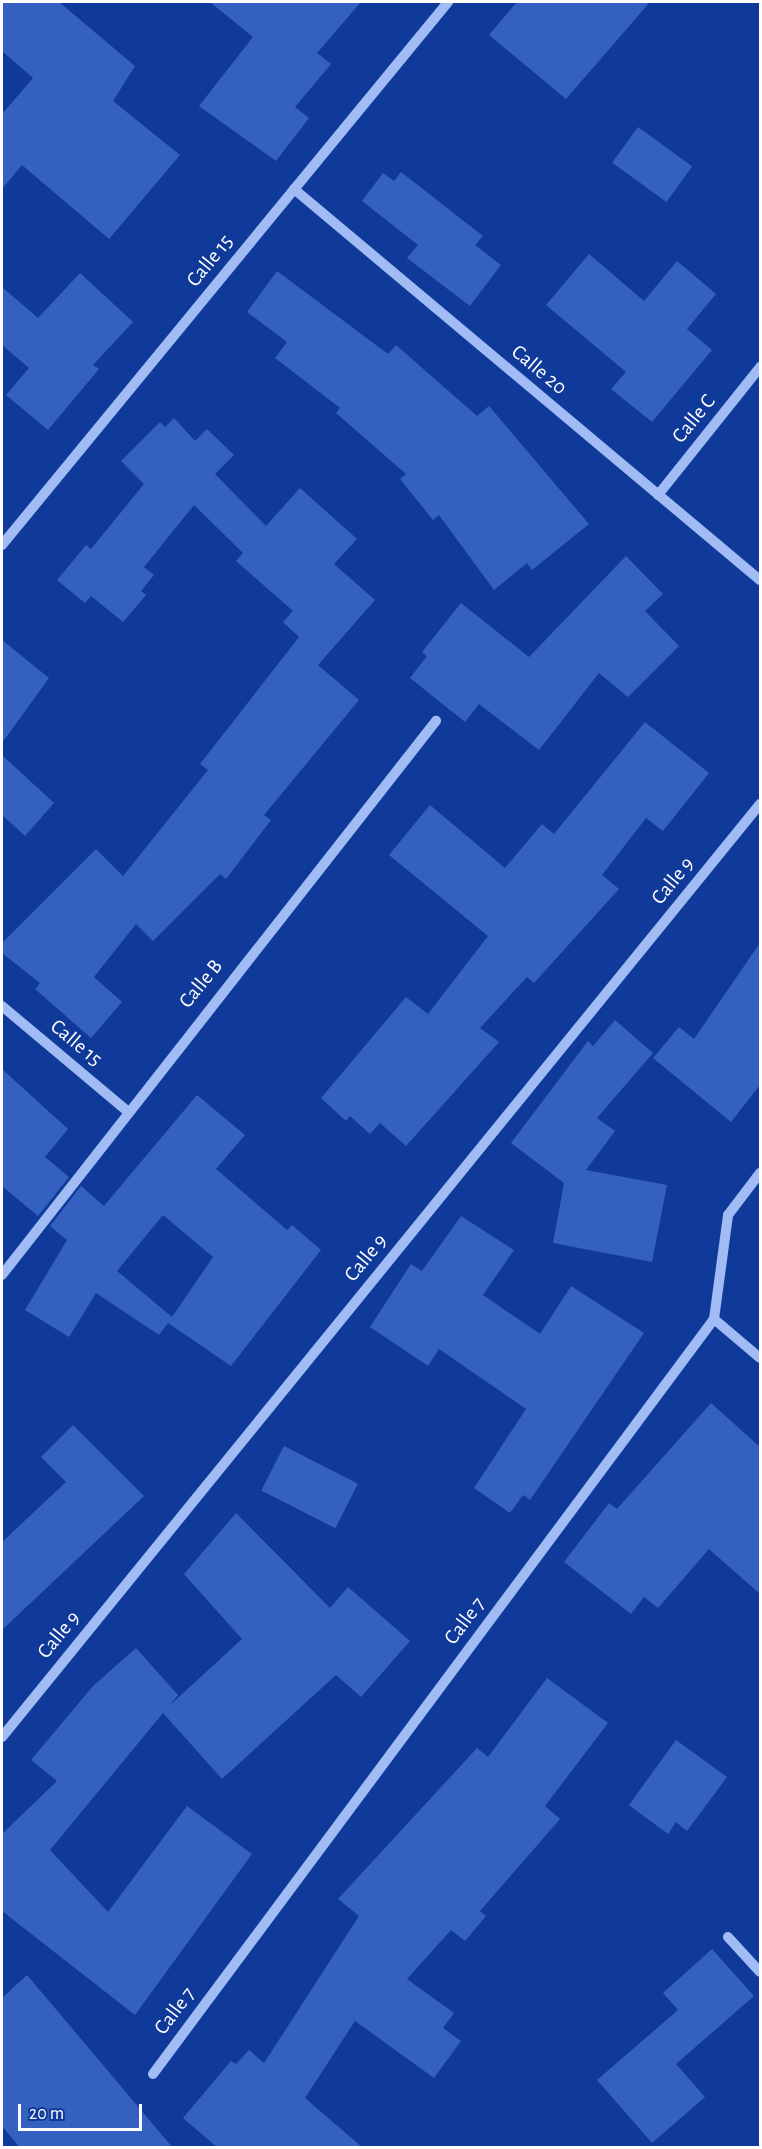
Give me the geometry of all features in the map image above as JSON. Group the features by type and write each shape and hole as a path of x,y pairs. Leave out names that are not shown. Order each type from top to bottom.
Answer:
{"street":[{"name":"Calle 15","path":"2,545 448,2"},
{"name":"Calle 20","path":"294,189 760,580"},
{"name":"Calle C","path":"658,495 760,367"},
{"name":"Calle B","path":"2,1275 126,1110 435,721"},
{"name":"Calle 9","path":"2,1737 760,804"},
{"name":"Calle 15","path":"2,1006 126,1110"},
{"name":"Calle 7","path":"153,2074 714,1319 728,1215 760,1173"},
{"path":"714,1319 760,1358"},
{"path":"728,1937 760,1972"}],"building":[{"path":"2,2 59,2 135,66 113,101 180,155 109,239 22,165 2,189 2,114 33,78 2,51"},
{"path":"210,2 361,2 317,53 331,64 295,107 309,118 276,161 199,106 253,37"},
{"path":"517,2 650,2 566,99 489,35"},
{"path":"638,127 692,166 666,202 612,163"},
{"path":"401,172 483,236 475,245 501,265 470,306 407,258 418,245 362,201 383,173 394,181"},
{"path":"589,254 644,301 677,261 716,294 687,329 712,350 652,422 611,389 626,372 546,305"},
{"path":"277,271 388,354 396,345 477,416 489,406 589,524 532,570 527,563 494,590 439,515 433,520 400,479 406,474 336,413 340,408 275,358 287,342 247,312"},
{"path":"80,273 133,322 93,365 99,369 48,430 6,395 29,368 2,345 2,287 38,318"},
{"path":"174,418 195,441 207,429 234,455 215,474 266,526 300,488 357,539 334,564 375,600 318,665 359,700 264,815 271,820 226,879 220,874 153,941 136,924 94,977 122,1002 91,1038 35,989 40,983 2,953 2,943 96,849 123,876 208,770 200,764 299,637 283,622 293,611 236,561 243,553 194,505 144,567 154,575 141,591 146,595 123,622 91,596 85,603 57,580 86,545 91,549 144,484 121,461 160,422 165,427"},
{"path":"626,556 663,594 645,611 679,646 628,697 599,673 539,750 479,704 465,722 410,678 427,656 422,652 461,603 529,657"},
{"path":"2,640 49,678 2,743"},
{"path":"645,722 709,773 663,831 646,818 602,875 619,889 534,983 527,977 480,1028 499,1042 406,1146 380,1123 370,1134 350,1116 346,1121 321,1098 406,997 428,1014 488,936 389,855 430,805 505,868 542,824 554,834"},
{"path":"2,755 54,803 25,836 2,815"},
{"path":"760,943 760,1085 731,1122 653,1058 679,1027 694,1039"},
{"path":"615,1020 653,1053 597,1118 615,1131 586,1170 667,1185 652,1262 553,1243 564,1183 511,1143 588,1041 593,1046"},
{"path":"2,1069 68,1129 45,1157 69,1177 38,1216 2,1186"},
{"path":"197,1095 245,1135 216,1169 287,1230 292,1225 321,1250 231,1366 168,1323 159,1335 96,1293 69,1337 25,1310 67,1240 50,1226 81,1186 104,1206","holes":["163,1215 213,1257 172,1317 117,1271"]},
{"path":"461,1216 514,1250 483,1295 540,1334 571,1286 644,1333 530,1500 523,1495 510,1513 474,1488 526,1409 439,1349 428,1366 370,1327 411,1264 422,1271"},
{"path":"711,1403 760,1447 760,1594 709,1549 658,1608 644,1597 631,1614 564,1562 609,1503 617,1509"},
{"path":"73,1425 144,1496 2,1630 2,1542 66,1482 41,1457"},
{"path":"284,1446 358,1484 335,1528 261,1491"},
{"path":"236,1513 330,1608 348,1587 410,1641 361,1697 336,1675 222,1779 163,1713 50,1850 108,1912 187,1806 252,1854 135,2015 2,1911 2,1834 57,1781 31,1760 93,1686 136,1648 178,1695 169,1706 242,1639 184,1574"},
{"path":"547,1678 608,1723 545,1806 560,1819 480,1911 486,1916 465,1941 451,1930 407,1979 454,2013 443,2028 461,2041 434,2078 355,2021 305,2098 363,2148 218,2148 183,2118 231,2061 236,2064 249,2050 264,2063 359,1916 338,1899 477,1748 488,1757"},
{"path":"676,1740 727,1777 687,1831 676,1822 668,1834 629,1805"},
{"path":"712,1949 754,1996 676,2064 705,2097 652,2143 597,2080 678,2010 663,1993"},
{"path":"27,1975 173,2148 20,2148 2,2126 2,1998"}]}
